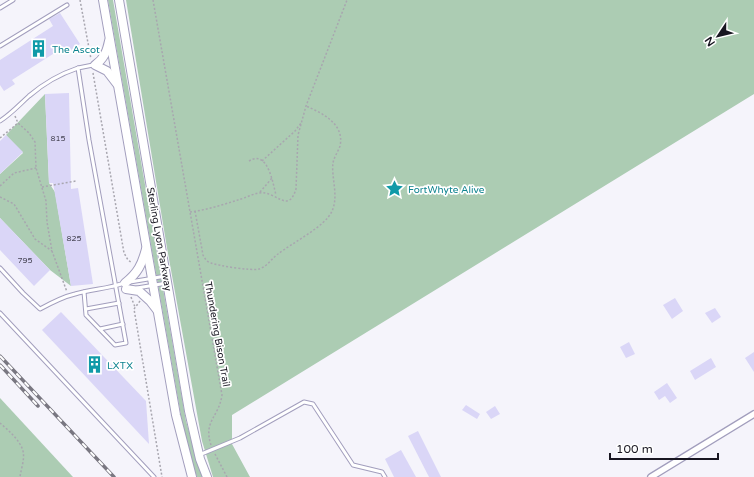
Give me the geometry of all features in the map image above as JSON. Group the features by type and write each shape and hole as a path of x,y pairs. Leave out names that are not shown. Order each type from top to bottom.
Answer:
{"main road":[{"name":"Sterling Lyon Parkway","path":"103,0 176,415 192,477"},
{"name":"Sterling Lyon Parkway","path":"119,0 189,411 200,455 208,477"},
{"path":"110,36 105,55 94,65 107,71 118,85"},
{"path":"146,244 143,262 126,286 139,291 144,295 159,313"}],"street":[{"path":"652,477 754,414"}],"lane":[{"path":"0,8 10,1"},
{"path":"0,46 67,5"},
{"path":"0,121 13,112 41,87 62,74 78,68 94,65"},
{"path":"78,68 89,140 126,344 115,345 86,315 84,292"},
{"path":"0,268 40,309 69,296 84,292 116,286 167,280"},
{"path":"116,286 167,280"},
{"path":"86,309 119,303"},
{"path":"0,313 154,477"},
{"path":"100,329 123,324"},
{"path":"200,455 240,438 304,402 313,404 353,465 382,472 385,477"}],"path":[{"path":"80,0 94,65 124,253 128,260 139,269"},
{"name":"Thundering Bison Trail","path":"153,0 222,396 218,410 210,422 208,434 213,449 227,477"},
{"path":"249,161 253,158 262,161 271,171 276,195 280,200 285,202 290,201 293,198 296,189 298,135 301,123 306,106 347,0"},
{"path":"195,211 203,255 206,260 211,263 235,267 259,269 276,255 324,223 333,211 335,192 333,163 340,146 340,138 336,126 326,116 306,106"},
{"path":"13,112 18,123 29,132 35,142 36,168 46,201 47,222 52,251 69,296"},
{"path":"0,138 18,123"},
{"path":"262,161 301,123"},
{"path":"0,186 14,173 36,168"},
{"path":"260,192 272,178"},
{"path":"42,187 76,181"},
{"path":"190,212 228,203 260,192 276,195"},
{"path":"0,197 14,204 35,239 52,251"},
{"path":"144,295 134,310 162,477"},
{"path":"0,423 18,442 23,451 20,477"}],"green space":[{"path":"108,0 113,0 186,421 202,477 197,477 184,433"},
{"name":"FortWhyte Alive","path":"126,0 754,0 754,94 232,415 232,444 250,477 213,477 202,441 167,248"},
{"path":"45,94 49,183 55,192 71,286 50,270 0,218 0,174 23,153 6,135"},
{"path":"0,398 73,477 0,477"}],"building":[{"name":"The Ascot","path":"60,13 80,44 68,52 64,47 12,80 15,84 4,91 0,85 0,60 53,26 49,19"},
{"path":"69,93 71,189 78,188 93,284 71,286 53,183 49,183 45,94"},
{"path":"6,135 23,152 0,174 0,141"},
{"path":"0,218 50,270 34,286 0,250"},
{"path":"675,298 683,311 672,319 663,305"},
{"path":"715,308 721,317 712,323 705,313"},
{"name":"LXTX","path":"61,312 146,401 149,444 42,330"},
{"path":"629,342 635,354 626,358 620,347"},
{"path":"754,352 754,372 745,358"},
{"path":"711,358 716,367 695,380 690,371"},
{"path":"667,383 677,398 670,403 665,396 659,400 654,392"},
{"path":"466,405 480,414 477,419 462,410"},
{"path":"495,406 500,414 491,419 486,412"},
{"path":"418,431 441,477 429,477 408,436"},
{"path":"401,450 416,477 394,477 385,459"}],"railway":[{"path":"0,356 114,477"},
{"path":"0,365 38,406"}],"place":[{"name":"The Ascot","path":"39,49"},
{"name":"FortWhyte Alive","path":"395,189"},
{"name":"LXTX","path":"94,365"}]}
